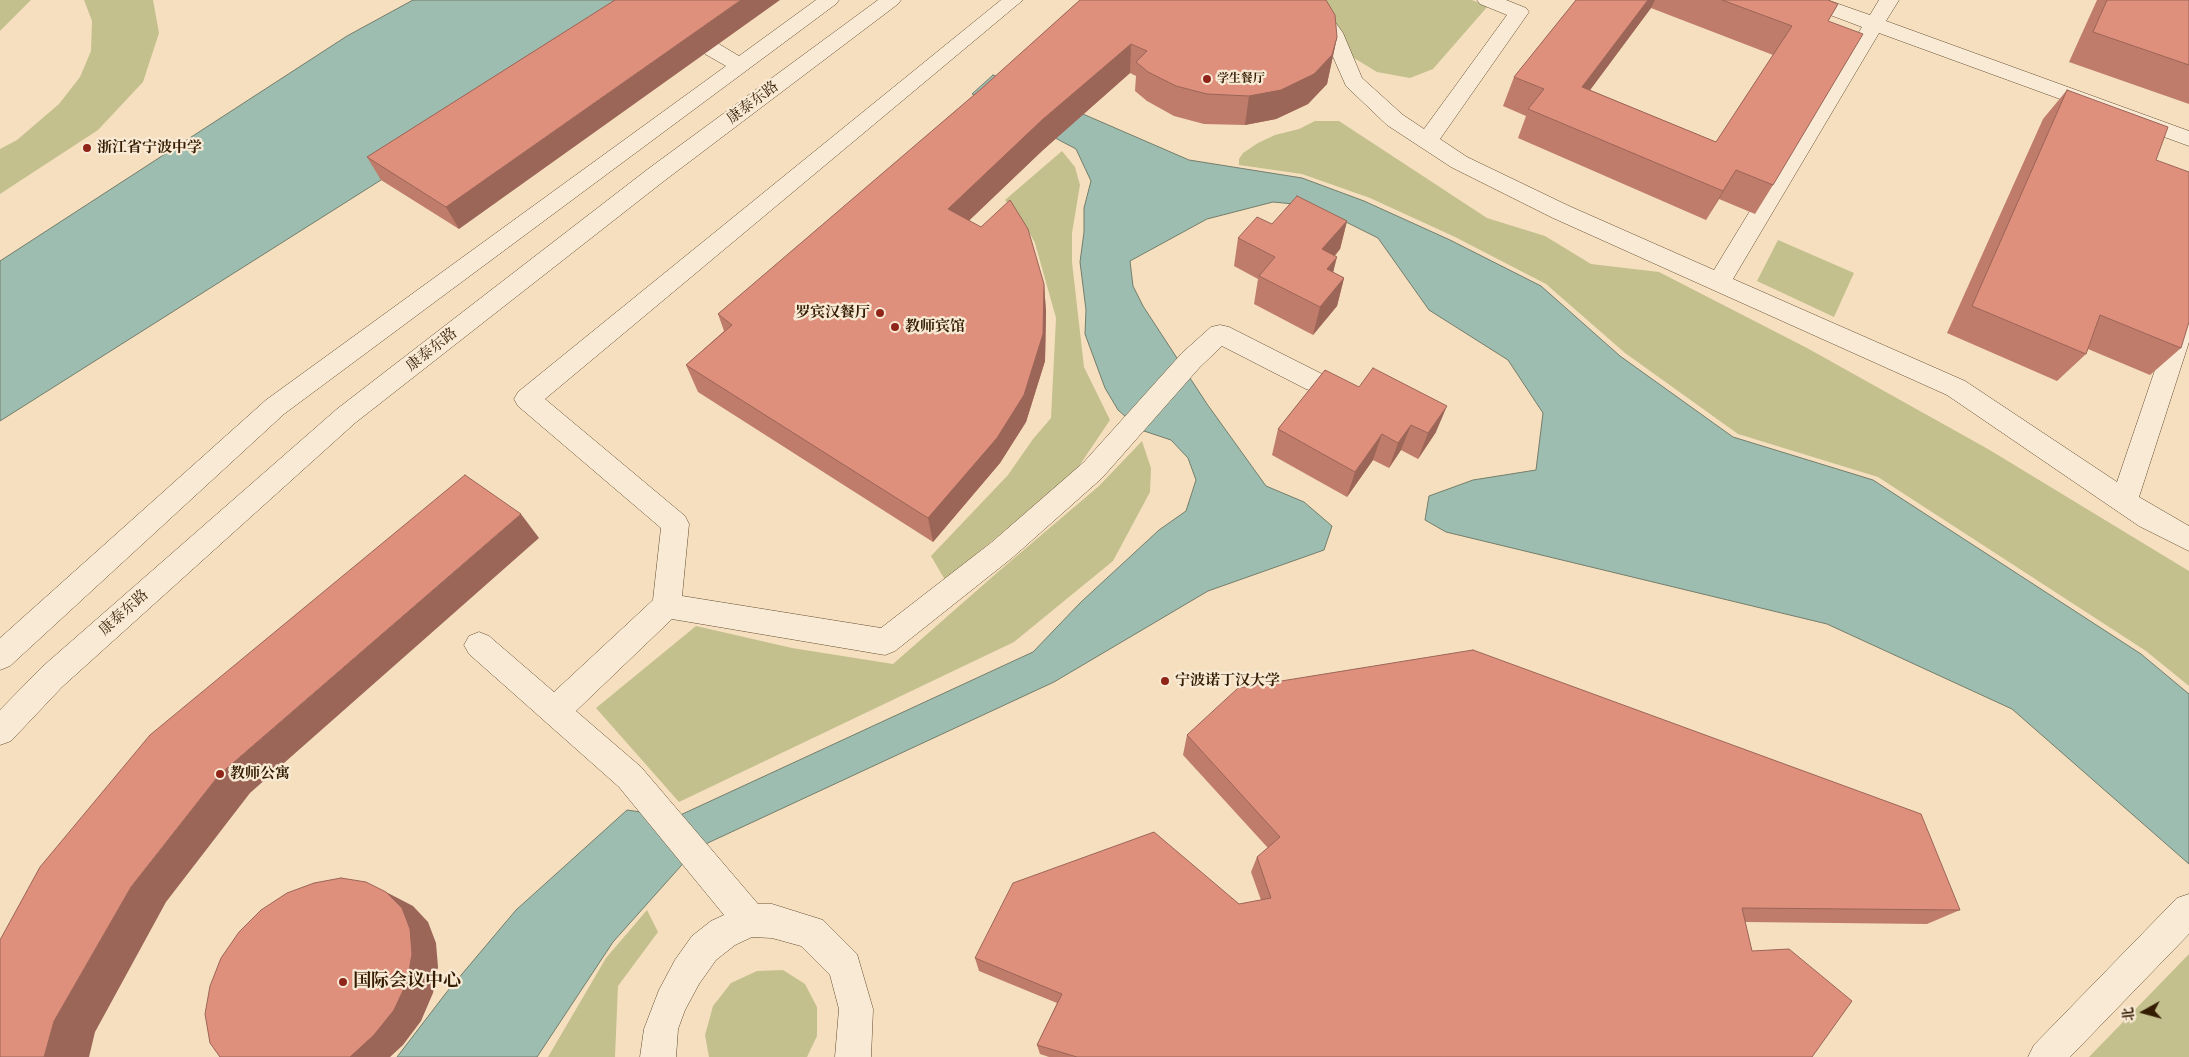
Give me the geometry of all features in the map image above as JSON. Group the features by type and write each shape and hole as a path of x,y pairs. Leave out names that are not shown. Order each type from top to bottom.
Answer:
{"street":[{"path":"0,657 275,407 829,0"},
{"name":"康泰东路","path":"0,731 52,677 346,416 656,175 890,0"},
{"path":"555,711 667,606 675,524 527,399 1013,0"},
{"path":"1309,0 1333,33 1353,81 1395,120 1459,162 1553,208 1956,388 2149,518 2189,539"},
{"path":"1428,141 1519,12 1487,0"},
{"path":"1808,0 2189,139"},
{"path":"1719,282 1889,0"},
{"path":"712,49 740,64"},
{"path":"2124,501 2189,305"},
{"path":"667,606 886,642 1016,538 1093,470 1191,360 1220,334 1314,382"},
{"path":"479,645 630,777 750,920"},
{"path":"2046,1057 2189,910"},
{"path":"658,1057 661,1029 671,1002 687,972 704,948 723,933 750,920 772,921 811,932 845,966 856,1009 852,1057"}],"shaded area":[{"path":"0,0 31,0 0,31"},
{"path":"84,0 153,0 159,33 143,82 98,130 0,194 0,149 17,140 59,104 80,77 91,51 92,21"},
{"path":"413,0 660,0 381,180 0,421 0,261 347,36"},
{"path":"1319,0 1472,0 1488,6 1433,69 1410,78 1377,72 1349,55 1342,32"},
{"path":"993,75 1189,160 1302,178 1364,201 1450,240 1541,286 1620,356 1733,437 1873,480 2141,654 2189,694 2189,864 2012,709 1827,624 1446,532 1425,520 1429,496 1473,480 1536,470 1543,413 1508,360 1429,310 1378,238 1336,217 1304,205 1273,202 1207,219 1130,261 1133,286 1143,306 1207,404 1266,486 1304,502 1332,526 1324,550 1208,591 1054,682 697,848 613,942 537,1057 397,1057 446,993 516,910 627,810 676,817 1033,652 1081,602 1159,530 1186,511 1196,480 1188,458 1171,440 1141,430 1118,410 1105,388 1085,334 1086,310 1080,262 1084,232 1084,208 1091,181 1076,149 972,94"},
{"path":"1315,121 1339,121 1487,218 1545,236 1591,264 1659,272 1807,348 1988,449 2189,571 2189,686 2146,651 1878,477 1738,434 1625,353 1546,284 1455,237 1370,198 1302,174 1239,165 1239,159 1243,153 1258,143 1275,135 1299,129"},
{"path":"1062,151 1075,167 1080,185 1072,233 1072,262 1084,367 1110,420 1075,472 945,580 931,556 1008,475 1033,439 1051,418 1056,318 1035,243 1026,226 1005,200"},
{"path":"1778,240 1854,273 1834,317 1757,281"},
{"path":"1142,441 1151,468 1150,492 1113,561 1014,642 679,802 596,708 696,626 792,648 893,664 1099,486"},
{"path":"647,910 658,932 618,986 615,1057 548,1057 606,958"},
{"path":"2189,954 2189,1057 2089,1057"},
{"path":"783,970 805,984 817,1007 817,1036 807,1057 709,1057 705,1035 713,1006 731,983 757,971"}],"building":[{"path":"615,0 741,0 446,207 367,157"},
{"name":"教师宾馆","path":"1080,0 1326,0 1335,15 1337,37 1332,55 1314,74 1281,90 1249,96 1207,94 1176,86 1148,72 1136,62 1147,51 1131,44 1042,120 948,209 981,227 1010,200 1028,229 1044,284 1043,334 1024,395 997,438 928,518 686,365 732,325 718,314 981,89"},
{"path":"1576,0 1648,0 1582,87 1716,142 1792,26 1722,0 1828,0 1838,4 1828,21 1863,34 1773,185 1736,170 1723,191 1528,109 1544,89 1514,77"},
{"path":"2107,0 2189,0 2189,65 2093,32"},
{"path":"2067,90 2168,127 2156,160 2189,172 2189,322 2181,348 2100,315 2086,354 1972,306"},
{"path":"1297,196 1347,221 1322,249 1337,257 1327,269 1344,278 1320,307 1259,276 1275,257 1238,238 1257,217 1272,224"},
{"path":"1373,368 1447,406 1428,433 1411,425 1398,443 1382,434 1355,472 1278,429 1325,370 1359,387"},
{"path":"465,475 521,514 219,775 131,887 54,1021 44,1057 0,1057 0,940 40,867 150,735"},
{"path":"1473,650 1921,814 1960,910 1742,908 1752,951 1789,949 1852,1001 1812,1057 1077,1057 1037,1045 1062,994 975,958 1013,883 1154,832 1239,904 1271,898 1257,857 1280,837 1187,735 1238,688"},
{"name":"国际会议中心","path":"341,878 366,882 386,892 402,908 410,929 412,954 407,982 394,1010 374,1035 350,1057 220,1057 210,1043 205,1014 210,986 221,958 239,932 261,910 287,893 314,883"}],"place":[{"name":"学生餐厅","path":"1207,79"},
{"name":"浙江省宁波中学","path":"87,148"},
{"name":"罗宾汉餐厅","path":"880,313"},
{"name":"教师宾馆","path":"895,327"},
{"name":"宁波诺丁汉大学","path":"1165,681"},
{"name":"教师公寓","path":"220,774"},
{"name":"国际会议中心","path":"343,982"}]}
